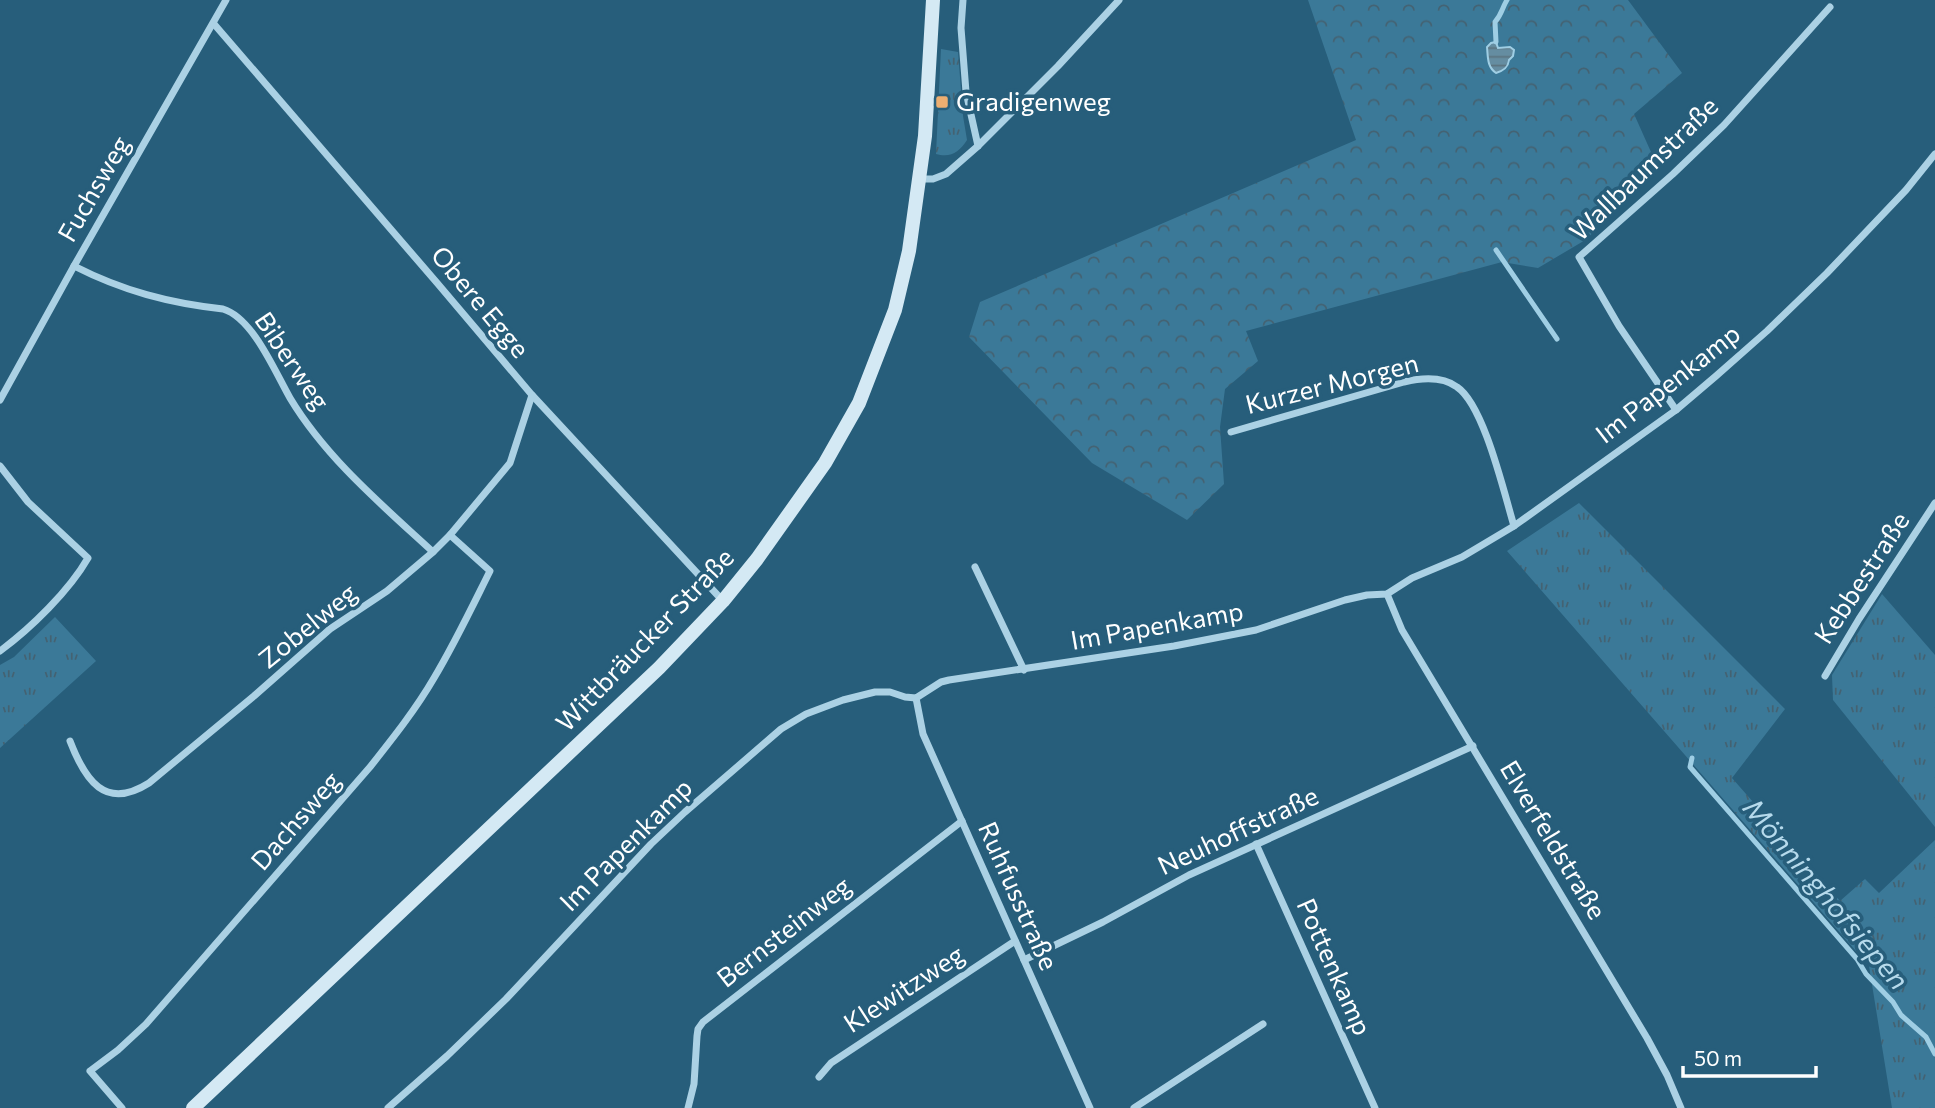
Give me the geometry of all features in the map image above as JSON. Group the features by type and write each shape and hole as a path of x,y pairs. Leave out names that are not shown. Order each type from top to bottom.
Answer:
{"main road":[{"name":"Wittbräucker Straße","path":"193,1108 649,677 723,601 757,559 825,463 859,403 895,310 909,251 927,110 933,0"}],"street":[{"name":"Fuchsweg","path":"0,400 226,0"},
{"path":"963,0 961,28 966,92 978,146"},
{"path":"920,179 933,179 946,174 978,146 1119,0"},
{"name":"Wallbaumstraße","path":"1676,411 1619,326 1579,257 1724,125 1830,7"},
{"name":"Obere Egge","path":"214,24 532,395 723,601"},
{"name":"Im Papenkamp","path":"387,1108 447,1056 523,982 651,844 781,729 815,710 864,694 883,692 916,698 949,680 1186,644 1256,630 1345,600 1387,594 1412,578 1462,557 1514,526 1676,411 1798,302 1906,190 1935,154"},
{"name":"Biberweg","path":"74,266 105,282 149,296 234,313 253,335 292,401 322,441 356,480 433,552"},
{"name":"Kurzer Morgen","path":"1231,432 1404,382 1418,379 1446,381 1465,393 1476,410 1514,526"},
{"name":"Zobelweg","path":"70,741 82,770 103,789 120,795 138,790 149,783 330,629 387,591 450,535 510,463 532,395"},
{"path":"0,466 28,502 88,558 79,573 26,632 0,650"},
{"name":"Kebbestraße","path":"1825,676 1935,503"},
{"name":"Dachsweg","path":"122,1108 90,1071 146,1024 370,767 393,739 433,680 462,629 489,571 450,535"},
{"path":"975,567 1024,670"},
{"name":"Elverfeldstraße","path":"1387,594 1402,630 1647,1038 1681,1108"},
{"name":"Ruhfusstraße","path":"916,698 923,734 1090,1108"},
{"name":"Neuhoffstraße","path":"1024,960 1103,922 1189,875 1473,746"},
{"name":"Bernsteinweg","path":"688,1108 694,1084 698,1029 703,1022 962,821"},
{"name":"Pottenkamp","path":"1256,844 1374,1108"},
{"name":"Klewitzweg","path":"818,1077 831,1063 1016,941"},
{"path":"1135,1108 1263,1024"}],"green space":[{"path":"1308,0 1628,0 1682,73 1634,114 1655,161 1587,239 1538,268 1502,262 1246,331 1258,361 1225,389 1220,427 1224,484 1187,520 1092,463 969,337 980,302 1356,140"},
{"path":"941,49 958,52 967,140 958,151 946,155 936,154"},
{"path":"1579,503 1785,709 1732,778 1840,901 1865,879 1879,893 1935,840 1935,1108 1892,1108 1869,966 1507,551"},
{"path":"1882,594 1935,655 1935,827 1833,700 1832,675"},
{"path":"55,617 96,661 0,748 0,665 14,657"}],"shaded area":[{"path":"1496,42 1498,48 1510,47 1514,50 1506,67 1496,73 1489,65 1487,47"}],"waterway":[{"name":"Mönninghofsiepen","path":"1496,42 1495,22 1507,0"},
{"name":"Mönninghofsiepen","path":"1496,250 1557,339"},
{"name":"Mönninghofsiepen","path":"1692,758 1690,767 1857,959 1866,974 1893,1002 1901,1015 1926,1037 1935,1054"}],"place":[{"name":"Gradigenweg","path":"942,102"}]}
